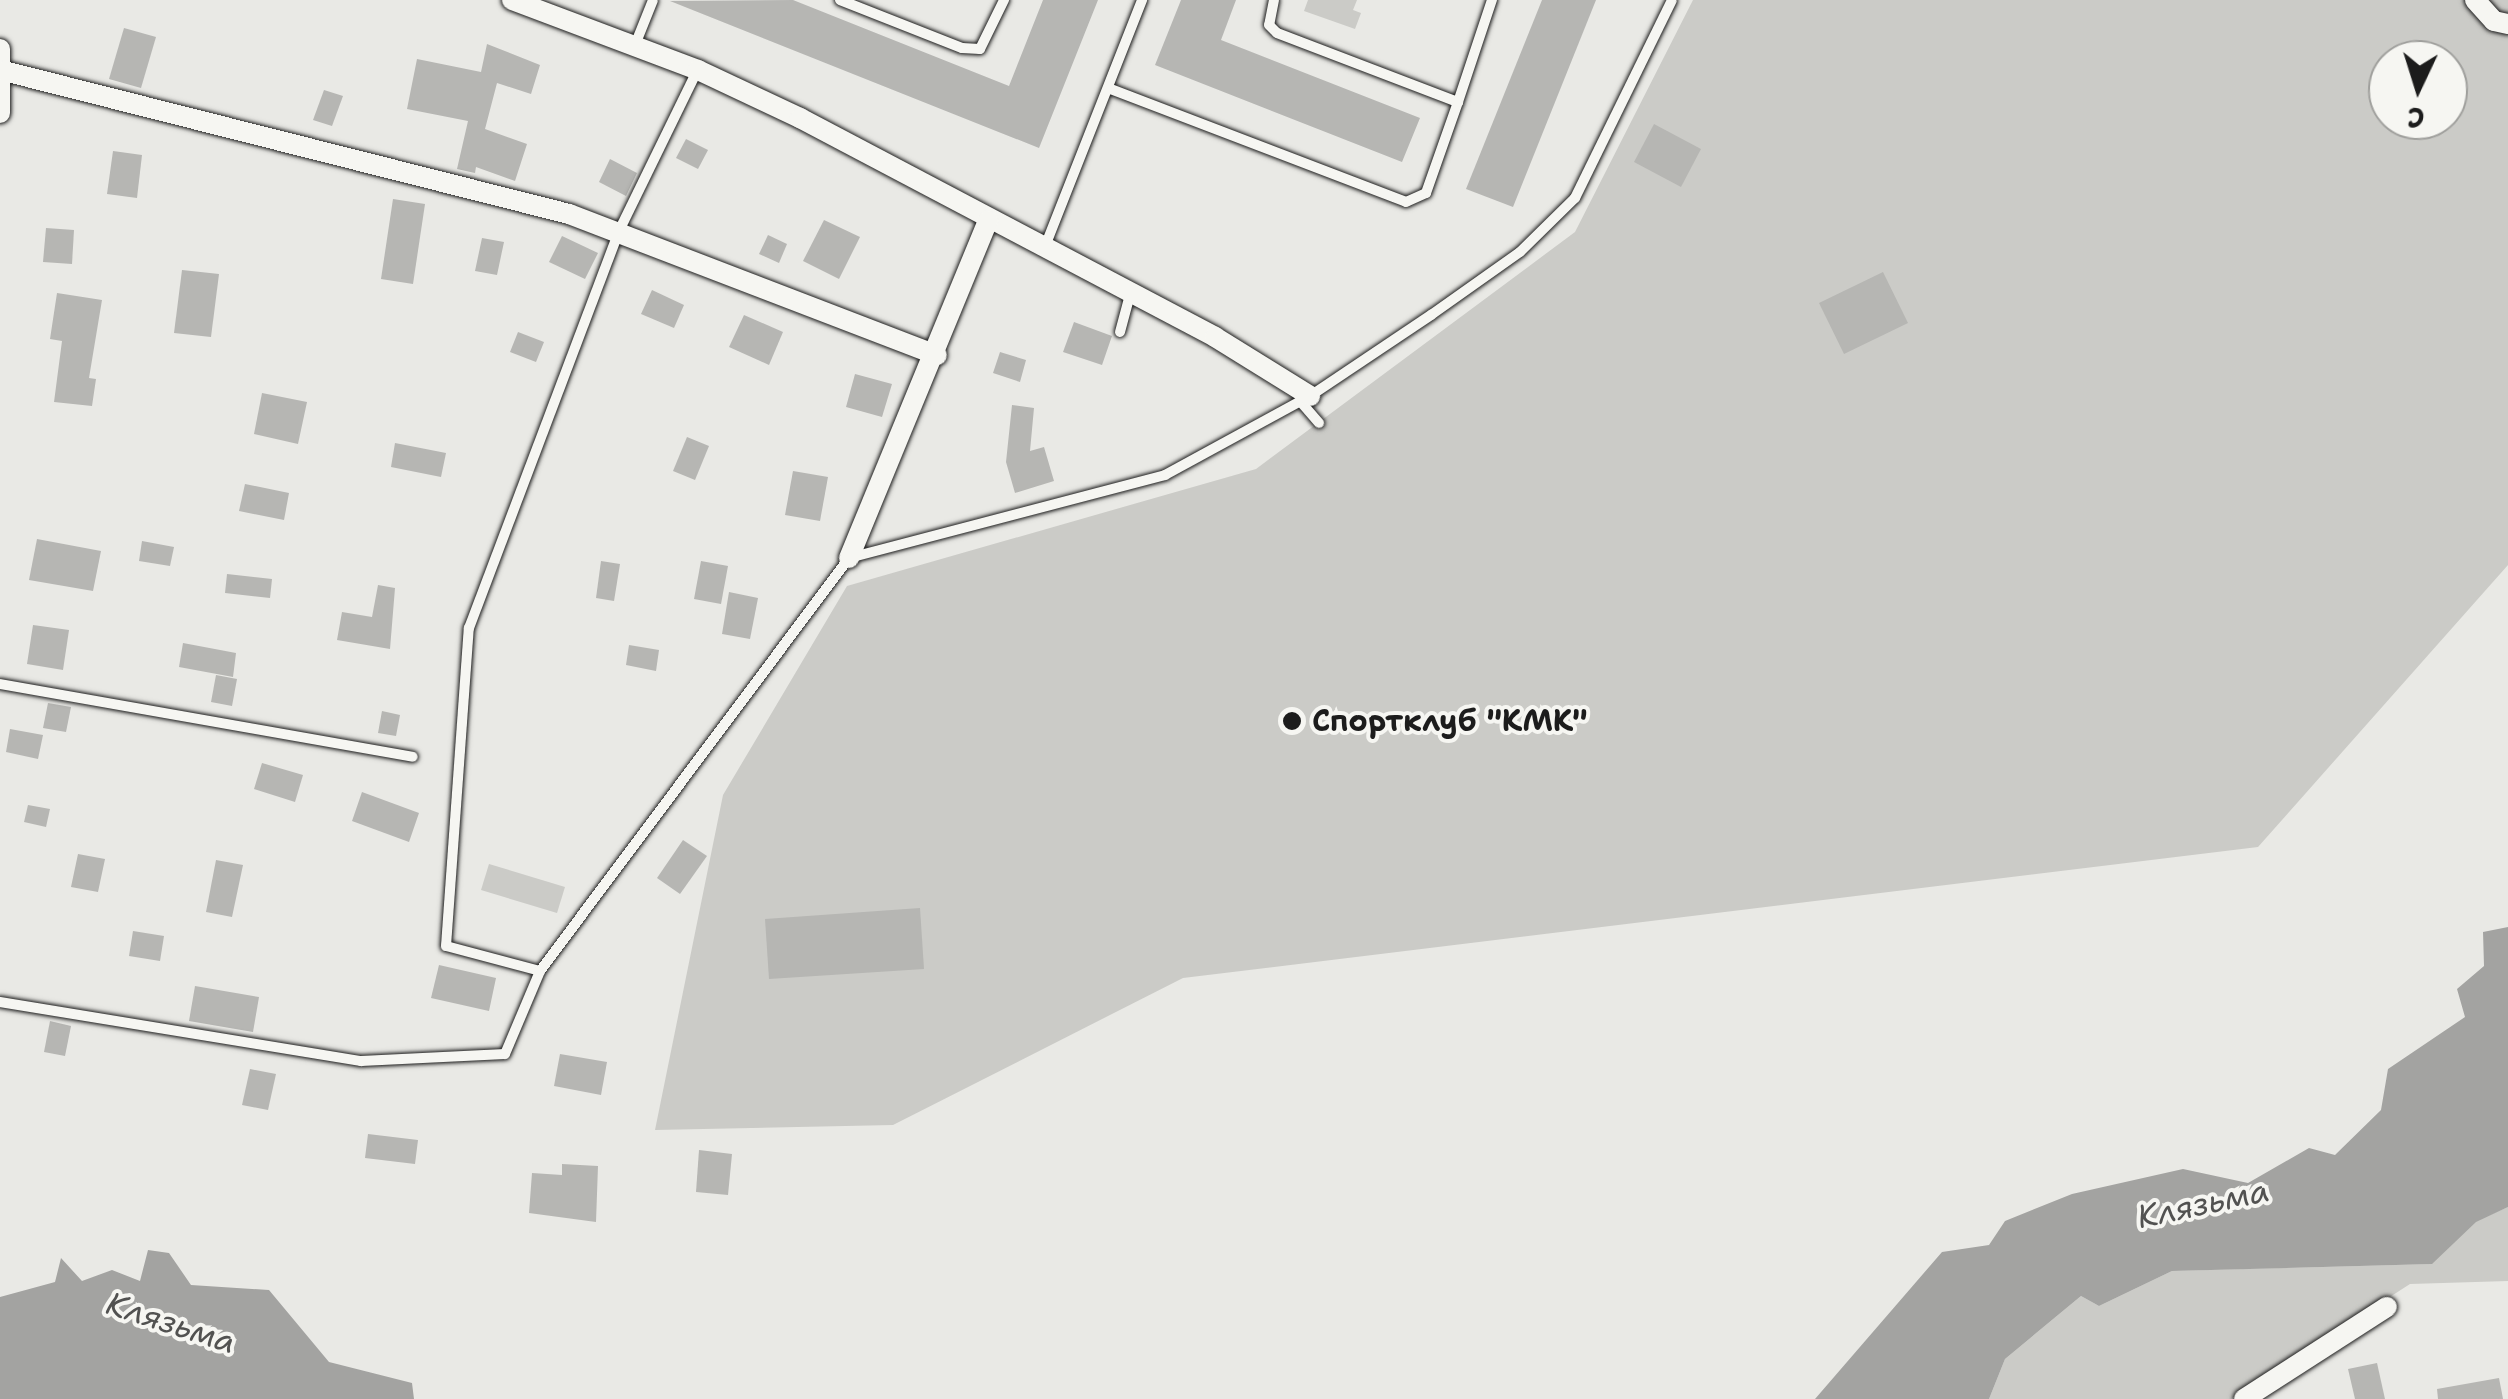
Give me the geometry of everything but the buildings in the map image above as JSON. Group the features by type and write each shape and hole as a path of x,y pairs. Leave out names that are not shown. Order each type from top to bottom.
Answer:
{"street":[{"path":"512,0 698,70 1130,294 1305,398"},
{"path":"2475,0 2494,21 2508,24"},
{"path":"0,49 4,71 0,113"},
{"path":"4,71 619,230 937,354"},
{"path":"849,558 937,354 988,221"},
{"path":"2244,1399 2387,1307"}],"lane":[{"path":"635,46 653,0"},
{"path":"840,0 962,48 980,49 1004,0"},
{"path":"1044,250 1142,0"},
{"path":"1274,0 1269,25 1276,33 1458,102"},
{"path":"1108,88 1406,202 1426,193 1492,0"},
{"path":"0,1002 360,1061 505,1054 540,971 849,558 1165,475 1305,398 1520,252 1575,198 1672,0"},
{"path":"540,971 446,946 469,628 619,230 698,70"},
{"path":"1120,332 1130,294"},
{"path":"1305,398 1319,423"},
{"path":"0,684 413,756"}],"shaded area":[{"path":"1308,0 1357,0 1353,10 1361,13 1355,29 1304,11"},
{"path":"1693,0 2508,0 2508,565 2258,847 1183,978 893,1125 655,1130 723,795 847,586 1256,469 1575,232"},
{"path":"489,864 565,887 557,913 481,890"},
{"path":"2508,1207 2508,1281 2410,1284 2231,1399 1989,1399 2005,1359 2081,1296 2099,1306 2172,1271 2431,1264 2476,1221"}],"water":[{"name":"Клязьма","path":"2508,927 2508,1207 2476,1222 2432,1264 2172,1271 2099,1306 2081,1296 2005,1359 1989,1399 1815,1399 1942,1252 1989,1245 2005,1221 2072,1194 2183,1169 2248,1183 2309,1148 2335,1155 2381,1110 2388,1069 2465,1017 2457,989 2484,966 2483,932"},
{"name":"Клязьма","path":"148,1250 169,1253 191,1285 269,1290 329,1362 412,1383 414,1399 0,1399 0,1297 55,1282 61,1258 82,1281 112,1270 140,1281"}],"place":[{"name":"Спортклуб \"КМК\"","path":"1292,721"}]}
